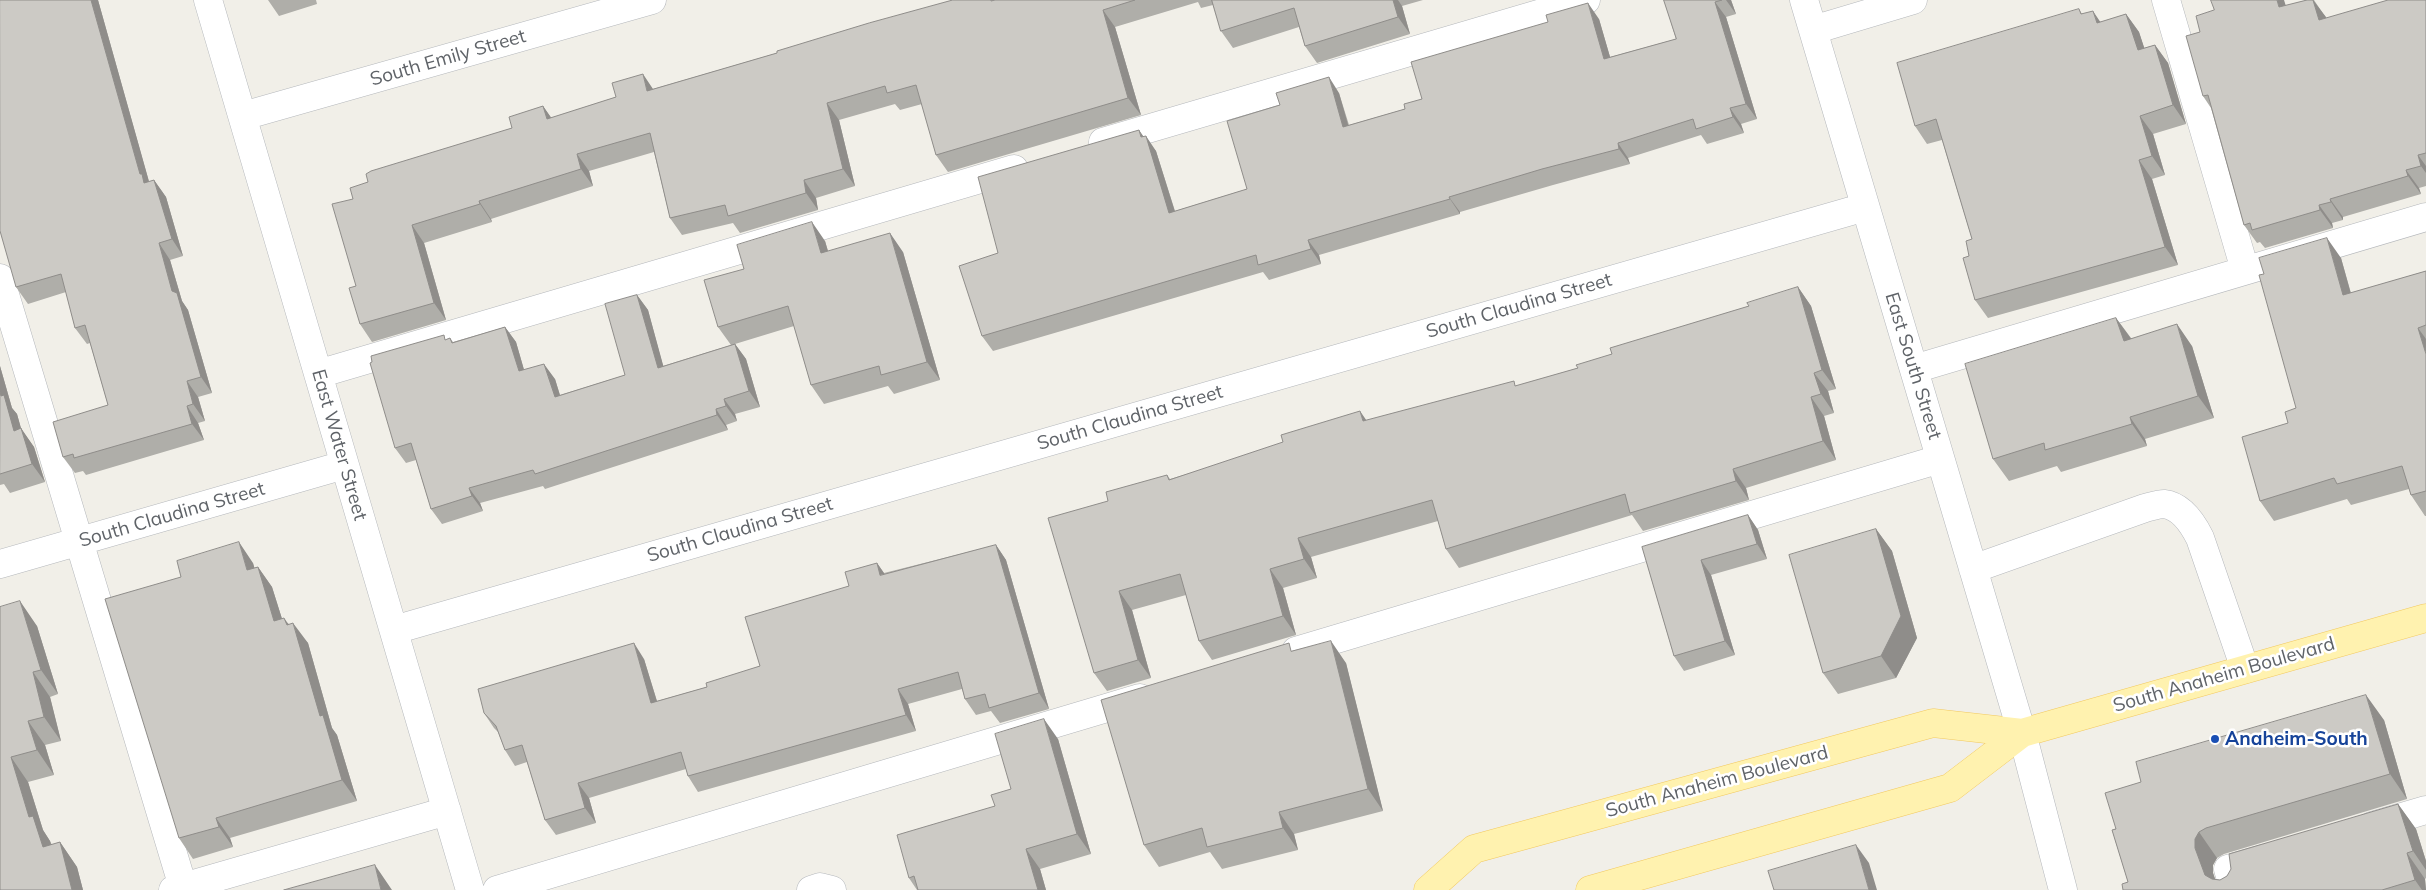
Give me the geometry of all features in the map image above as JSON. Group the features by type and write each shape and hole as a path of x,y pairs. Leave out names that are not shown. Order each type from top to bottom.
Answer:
{"main road":[{"name":"South Anaheim Boulevard","path":"1590,890 1950,788 2022,733 2426,618"},
{"name":"South Anaheim Boulevard","path":"1428,890 1474,849 1933,723 2022,733"}],"street":[{"name":"East Water Street","path":"208,0 470,890"},
{"name":"South Emily Street","path":"243,116 652,0"},
{"path":"1080,149 1586,0"},
{"name":"East South Street","path":"1804,0 2022,733 2063,890"},
{"path":"1813,30 1913,0"},
{"path":"2166,0 2245,270"},
{"path":"318,374 1042,160"},
{"name":"South Claudina Street","path":"394,630 1865,207"},
{"path":"1914,368 2426,216"},
{"path":"0,278 79,541 178,889 447,811"},
{"path":"1271,659 1940,459"},
{"name":"South Claudina Street","path":"0,564 344,465"},
{"path":"1973,569 2145,508 2164,504 2178,510 2192,522 2200,538 2245,669"},
{"path":"497,890 1166,690"},
{"path":"2350,833 2426,810"},
{"path":"2234,890 2228,869 2294,850"},
{"path":"811,890 820,887 832,890"}],"building":[{"path":"0,0 91,0 140,174 142,174 144,183 154,180 172,239 159,243 172,291 177,293 201,377 187,381 193,404 187,406 192,424 74,458 73,454 63,457 53,422 108,405 85,325 75,328 61,274 16,287 0,231"},
{"path":"953,0 1135,0 1103,10 1128,98 936,155 916,85 887,93 885,86 827,103 843,169 804,180 806,193 728,216 725,205 670,218 650,133 577,154 581,169 479,201 480,204 412,225 434,303 360,324 349,288 356,286 332,204 353,199 350,188 368,182 366,174 371,171 512,128 509,117 543,106 547,119 616,97 612,83 643,74 647,91 777,53 777,51 869,23"},
{"path":"1212,0 1393,0 1398,17 1305,46 1294,8 1221,31"},
{"path":"1664,0 1722,0 1715,2 1746,104 1730,108 1733,117 1696,129 1693,119 1618,143 1619,149 1542,169 1449,197 1450,199 1308,240 1311,249 1258,265 1256,255 982,336 959,266 998,253 978,177 1139,130 1141,137 1146,136 1169,213 1247,189 1227,121 1280,105 1276,93 1329,77 1343,127 1405,109 1404,104 1422,99 1411,62 1548,22 1546,15 1588,3 1604,59 1676,39"},
{"path":"2211,0 2277,0 2279,7 2313,0 2319,20 2388,0 2426,0 2426,153 2418,155 2421,166 2406,170 2408,176 2330,199 2331,202 2319,205 2320,210 2252,230 2250,223 2244,225 2208,95 2203,96 2186,36 2200,32 2196,16 2214,10"},
{"path":"2079,9 2081,14 2093,11 2097,23 2126,14 2138,50 2155,45 2173,105 2140,116 2152,156 2139,160 2165,247 1975,300 1963,258 1969,256 1966,241 1972,239 1936,119 1915,126 1897,63"},
{"path":"812,222 821,253 890,233 927,362 881,375 879,366 811,385 788,306 718,327 704,280 744,269 737,245"},
{"path":"2327,238 2343,295 2426,271 2426,325 2418,328 2426,354 2426,491 2411,495 2402,466 2337,484 2334,478 2260,501 2242,437 2288,423 2285,412 2296,408 2259,275 2264,274 2259,258"},
{"path":"1798,287 1822,370 1814,373 1821,394 1811,397 1823,441 1733,469 1736,481 1630,513 1625,494 1446,549 1432,500 1298,538 1304,559 1270,569 1283,616 1199,641 1180,574 1119,591 1138,660 1094,673 1048,518 1108,501 1106,492 1167,475 1169,480 1283,442 1281,435 1360,411 1363,421 1514,381 1515,386 1578,368 1576,365 1612,354 1610,348 1749,306 1747,303"},
{"path":"637,295 658,368 735,344 749,391 724,399 726,406 716,409 717,415 535,474 533,470 469,488 472,496 431,509 411,443 395,448 370,363 372,362 371,356 444,335 445,340 450,338 452,343 505,327 519,371 544,364 555,397 625,375 605,304"},
{"path":"2116,318 2124,341 2177,324 2198,396 2130,417 2132,424 2045,450 2044,443 1993,459 1965,364"},
{"path":"0,392 1,396 4,395 14,431 21,428 32,464 0,474"},
{"path":"1748,515 1757,544 1701,560 1725,641 1674,656 1642,547"},
{"path":"1876,529 1901,616 1881,656 1823,673 1789,555"},
{"path":"239,542 247,570 258,567 274,621 284,618 287,625 293,623 320,716 323,715 342,780 216,818 219,827 179,838 105,599 181,577 177,561"},
{"path":"996,545 1039,693 989,708 985,694 965,699 958,672 898,689 906,715 688,776 681,752 578,783 585,808 545,820 522,745 505,750 496,726 484,713 478,689 634,643 651,703 707,687 706,683 760,666 745,617 849,586 845,572 877,563 880,575"},
{"path":"20,601 41,670 33,672 44,717 28,721 37,750 11,757 29,817 33,816 43,847 60,842 72,890 0,890 0,607"},
{"path":"1331,641 1368,789 1279,812 1283,828 1207,847 1202,828 1144,845 1101,700 1289,643 1291,651"},
{"path":"2366,695 2390,774 2206,828 2199,832 2195,839 2195,848 2205,875 2212,879 2220,880 2227,876 2231,869 2229,854 2398,804 2413,851 2407,853 2415,880 2382,890 2123,890 2122,884 2128,882 2112,830 2116,829 2105,793 2141,782 2136,762"},
{"path":"1044,719 1077,834 1026,849 1038,890 918,890 914,876 909,878 897,835 995,806 991,795 1011,789 995,734"},
{"path":"1856,845 1869,890 1774,890 1768,871"},
{"path":"375,865 381,890 284,890"}],"place":[{"name":"Anaheim-South","path":"2215,739"}]}
